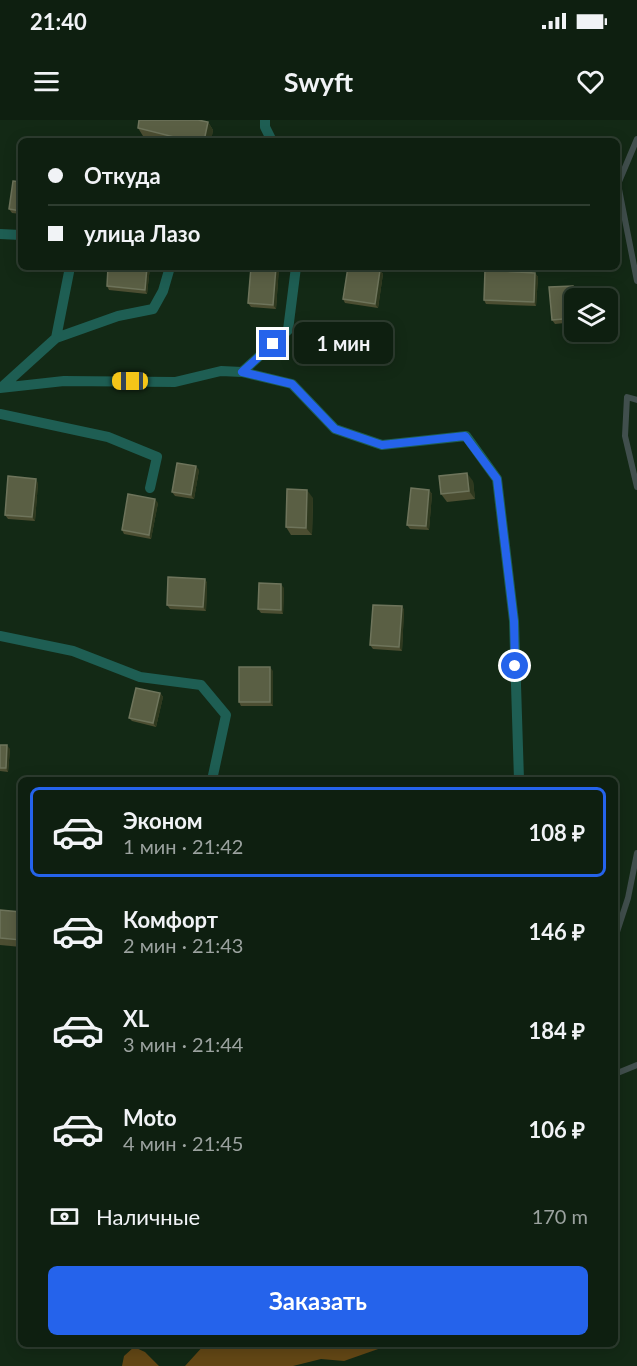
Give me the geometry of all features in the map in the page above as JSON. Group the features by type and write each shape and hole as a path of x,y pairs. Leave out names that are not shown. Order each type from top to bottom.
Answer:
{"lane":[{"path":"266,120 265,127 270,138"},
{"path":"0,234 18,236"},
{"path":"56,338 69,270"},
{"path":"2,387 56,338 118,316 153,309 163,291 169,270"},
{"path":"242,372 288,330 296,270"},
{"path":"2,387 64,381 175,382 221,371 242,372 292,384 335,429 382,445 465,436 497,479 514,621 519,777"},
{"path":"0,414 108,437 158,457 150,488"},
{"path":"0,636 72,651 140,676 201,685 226,715 213,777"}],"shaded area":[{"path":"134,1347 145,1352 159,1366 122,1366 124,1356"},
{"path":"202,1347 382,1347 344,1361 321,1359 293,1366 185,1366"}],"building":[{"path":"139,120 208,122 205,138 178,138 138,128"},
{"path":"13,181 18,182 18,210 9,209"},
{"path":"108,270 147,270 145,290 107,286"},
{"path":"251,270 276,270 273,305 248,303"},
{"path":"348,270 380,270 375,304 343,299"},
{"path":"485,270 535,273 534,302 484,300"},
{"path":"573,286 573,288 564,288 564,319 552,320 549,287"},
{"path":"177,463 196,466 191,495 172,492"},
{"path":"467,473 469,491 441,494 439,476"},
{"path":"8,476 36,479 32,517 5,515"},
{"path":"411,488 429,490 426,526 407,525"},
{"path":"287,489 307,490 306,528 286,527"},
{"path":"128,494 155,499 149,535 122,530"},
{"path":"168,577 205,579 203,607 167,605"},
{"path":"259,583 281,584 281,610 258,609"},
{"path":"373,605 402,606 399,647 370,645"},
{"path":"239,667 270,667 270,702 239,702"},
{"path":"136,688 160,693 153,723 129,718"},
{"path":"0,745 7,745 6,768 0,768"},
{"path":"0,910 18,912 18,940 0,938"}],"waterway":[{"path":"620,179 637,139"},
{"path":"620,194 637,281"},
{"path":"637,400 627,397 625,436 637,487"},
{"path":"618,929 628,898 637,853"},
{"path":"618,1073 637,1065"}],"route":[{"path":"273,344 242,372 292,384 335,429 382,445 465,436 497,479 514,621 515,666"}]}
